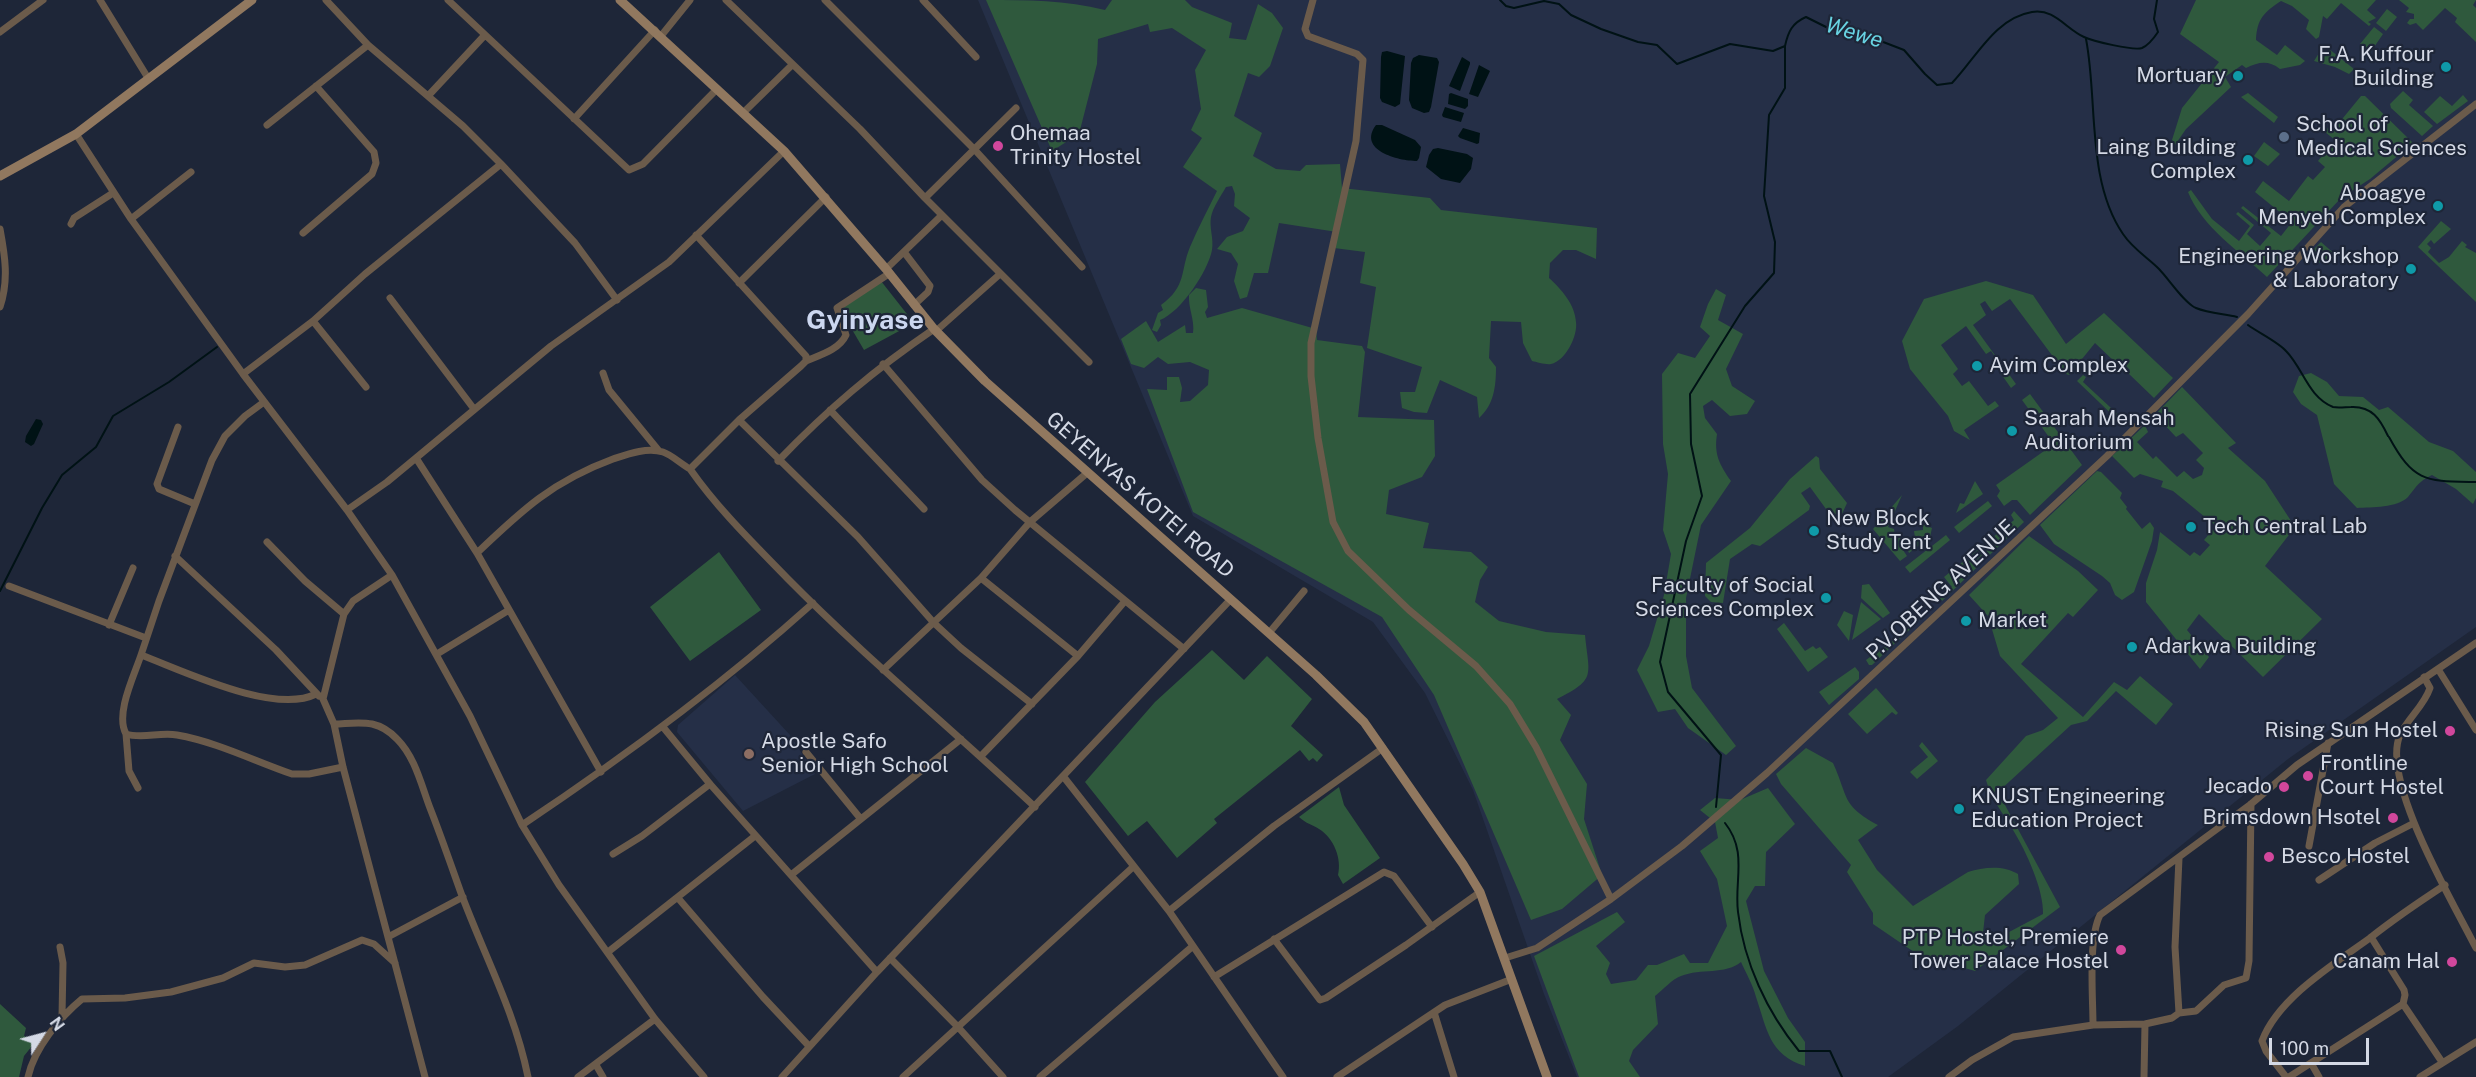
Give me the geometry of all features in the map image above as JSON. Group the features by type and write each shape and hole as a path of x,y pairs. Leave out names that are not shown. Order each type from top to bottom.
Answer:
{"street":[{"path":"0,32 43,0"},
{"path":"100,0 148,78"},
{"path":"0,176 76,134 252,0"},
{"path":"326,0 368,45 464,126 501,164 575,243 617,300"},
{"path":"448,0 629,170 637,169 717,89"},
{"name":"GEYENYAS KOTEI ROAD","path":"620,0 784,151 826,197 935,330 985,381 1269,633 1364,722 1463,864 1479,892 1547,1077"},
{"path":"574,119 690,0"},
{"path":"726,0 860,129 1089,362"},
{"path":"825,0 975,150 1082,267"},
{"path":"922,0 976,57"},
{"path":"1313,0 1305,28 1308,36 1357,54 1363,60 1356,141 1311,343 1311,376 1318,438 1333,522 1348,551 1376,580 1476,666 1510,704 1536,747 1611,899"},
{"path":"428,96 484,36"},
{"path":"267,125 368,45"},
{"path":"744,112 792,65"},
{"path":"303,233 372,174 376,163 374,152 316,86"},
{"name":"P.V.OBENG AVENUE","path":"1505,958 1537,948 1611,899 1682,846 1760,780 1873,677 2124,439 2248,314 2344,207 2476,104"},
{"path":"926,198 1016,108"},
{"path":"76,134 131,219 243,374 347,510 392,575 470,716 522,825 559,885 655,1019 704,1077"},
{"path":"347,510 387,482 552,346 669,262 784,151"},
{"path":"243,374 313,321 365,274 501,164"},
{"path":"131,219 191,171"},
{"path":"71,224 74,218 113,193"},
{"path":"739,283 826,197"},
{"path":"690,470 739,420 806,361 843,342 846,335 837,308 888,271 942,215"},
{"path":"0,229 7,271 5,293 0,307"},
{"path":"696,235 802,350 806,361"},
{"path":"904,252 930,286 928,292 915,305"},
{"path":"778,460 830,410 883,364 935,330 1000,274"},
{"path":"390,298 474,409"},
{"path":"313,321 366,387"},
{"path":"883,364 982,480 1184,649"},
{"path":"603,373 609,390 659,451 690,470 722,510 813,603 883,670 1035,807"},
{"path":"138,788 129,771 126,734 122,727 121,716 146,638 212,460 225,436 245,416 264,402"},
{"path":"830,410 924,509"},
{"path":"739,420 858,537 934,623 961,648 1032,704"},
{"path":"178,428 157,484 159,489 195,504"},
{"path":"477,553 516,517 567,478 626,454 659,451"},
{"path":"416,458 477,553 601,772"},
{"path":"883,670 981,578 1030,522 1087,473"},
{"path":"267,542 305,580 344,614"},
{"path":"175,556 276,650 323,699 334,724 343,767 425,1077"},
{"path":"109,625 133,568"},
{"path":"323,699 344,614 353,602 392,575"},
{"path":"981,578 1078,656"},
{"path":"9,586 146,638"},
{"path":"1269,633 1304,591"},
{"path":"782,1077 808,1045 1231,599"},
{"path":"981,756 1078,656 1125,601"},
{"path":"522,825 663,727 771,641 813,603"},
{"path":"436,654 509,610"},
{"path":"2093,1025 2094,949 2098,919 2105,912 2251,804 2297,765 2476,643"},
{"path":"141,655 269,700 294,701 316,694"},
{"path":"2438,669 2476,730"},
{"path":"2424,677 2430,688 2427,696 2400,735 2398,752 2404,796 2414,823 2476,948"},
{"path":"334,724 381,725 398,740 415,764 463,897 511,1014 522,1046 528,1077"},
{"path":"663,727 755,836 877,972"},
{"path":"126,734 132,736 174,734 196,739 292,774 309,774 343,767"},
{"path":"791,875 961,739"},
{"path":"2309,846 2328,743"},
{"path":"1169,911 1274,826 1383,748"},
{"path":"806,752 860,818"},
{"path":"1064,776 1132,867 1169,911 1283,1077"},
{"path":"613,854 642,836 710,784"},
{"path":"1949,1077 1972,1060 2013,1037 2093,1025 2145,1024 2172,1018 2179,1013 2196,1011 2224,985 2243,979 2247,975 2251,804"},
{"path":"2319,880 2375,843 2414,823"},
{"path":"608,952 755,836"},
{"path":"2179,858 2175,947 2179,1013"},
{"path":"903,1077 1132,867"},
{"path":"1214,977 1384,872 1394,876 1432,927"},
{"path":"2370,937 2404,990 2403,1004 2288,1077 2266,1051 2262,1041 2266,1031 2293,999 2335,962 2379,929 2445,885"},
{"path":"1274,939 1320,1000 1432,927 1479,892"},
{"path":"388,938 463,897"},
{"path":"678,898 763,998 808,1045"},
{"path":"28,1077 34,1057 62,1017 82,999 125,998 171,992 223,978 254,963 285,967 305,965 358,940 374,944 397,965"},
{"path":"1040,1077 1193,946"},
{"path":"60,947 64,975 62,1017"},
{"path":"890,958 1003,1077"},
{"path":"1336,1077 1434,1012 1458,999 1512,979"},
{"path":"2403,1004 2442,1062"},
{"path":"1434,1012 1454,1077"},
{"path":"578,1077 655,1019"},
{"path":"2144,1077 2145,1024"},
{"path":"2420,1077 2476,1042"},
{"path":"2311,1063 2319,1077"},
{"path":"596,1065 603,1077"}],"shaded area":[{"path":"978,0 2476,0 2476,627 2288,759 1958,1026 1888,1077 1577,1077 1544,994 1473,790 1425,693 1373,622 1193,516"},
{"path":"1387,51 1405,56 1400,104 1395,107 1382,102 1380,98 1381,57 1382,52"},
{"path":"1419,55 1437,58 1439,62 1431,107 1429,112 1424,113 1412,108 1409,100 1411,63 1413,58"},
{"path":"1462,57 1470,64 1460,91 1449,86"},
{"path":"1479,65 1490,71 1478,97 1469,94"},
{"path":"1451,93 1468,99 1468,106 1465,109 1448,104"},
{"path":"1445,107 1464,113 1461,122 1443,117"},
{"path":"1376,125 1382,125 1415,140 1421,147 1417,161 1391,156 1376,147 1372,141 1372,134"},
{"path":"1463,128 1480,133 1479,143 1460,138 1458,136"},
{"path":"1433,149 1467,154 1473,158 1471,169 1460,183 1441,179 1426,167 1429,155"},
{"path":"36,419 41,420 43,424 31,446 25,442 26,436"},
{"name":"Apostle Safo Senior High School","path":"735,675 790,735 815,774 743,811 677,732 678,725"}],"green space":[{"path":"986,0 1061,2 1105,10 1112,0 1185,0 1192,7 1232,23 1229,38 1246,40 1258,4 1272,13 1283,28 1270,66 1259,77 1248,73 1234,116 1262,133 1253,156 1276,169 1300,171 1306,165 1340,164 1342,188 1430,198 1441,210 1597,228 1596,259 1576,250 1563,250 1550,263 1549,278 1567,297 1575,315 1575,334 1570,347 1562,358 1551,364 1532,361 1523,343 1521,322 1491,321 1489,358 1496,367 1495,381 1491,401 1479,418 1477,397 1440,380 1427,413 1402,408 1400,392 1415,392 1422,367 1367,348 1376,287 1360,283 1365,252 1334,248 1337,232 1279,223 1268,273 1254,273 1247,297 1240,299 1234,281 1238,264 1231,253 1217,249 1227,237 1243,231 1250,218 1234,206 1235,194 1232,186 1226,187 1212,213 1212,250 1205,269 1185,300 1168,316 1160,320 1161,325 1157,332 1152,330 1158,313 1163,310 1161,305 1179,285 1190,247 1217,191 1183,167 1202,138 1191,130 1201,109 1195,70 1206,50 1172,28 1150,32 1148,24 1098,39 1097,64 1079,134 1052,151"},
{"path":"2196,0 2376,0 2367,10 2376,18 2368,22 2371,24 2369,26 2341,3 2327,19 2323,16 2319,37 2316,39 2306,29 2309,20 2292,6 2281,1 2262,17 2256,40 2277,55 2285,45 2305,61 2300,65 2280,69 2267,63 2259,63 2246,68 2242,65 2225,77 2231,87 2186,129 2175,145 2172,140 2182,108 2219,62 2180,34"},
{"path":"2399,0 2476,0 2473,5 2476,8 2476,42 2455,22 2457,18 2445,8 2423,30 2416,23 2410,25 2407,23 2410,19 2414,19 2414,14 2406,12 2409,8"},
{"path":"2387,9 2397,17 2386,31 2376,23"},
{"path":"2374,27 2383,34 2370,53 2360,44"},
{"path":"2324,45 2354,69 2349,74 2314,61"},
{"path":"2403,91 2413,100 2409,105 2433,126 2422,136 2391,108 2390,104"},
{"path":"2248,93 2278,117 2274,123 2241,97"},
{"path":"2463,95 2468,101 2437,124 2424,112 2440,96 2452,106"},
{"path":"2361,96 2365,96 2413,143 2370,179 2341,198 2267,277 2212,228 2194,205 2188,192 2191,190 2212,219 2239,241 2250,226 2236,214 2238,212 2254,225 2247,234 2260,246 2271,233 2241,208 2243,206 2281,236 2292,222 2255,192 2263,181 2289,201 2308,176 2313,180 2325,167 2318,161 2335,140 2325,132 2329,126 2334,129"},
{"path":"2264,142 2280,154 2268,166 2254,156"},
{"path":"2441,221 2451,229 2434,244 2431,240 2427,244 2431,248 2428,252 2439,263 2449,257 2462,241 2467,245 2465,247 2476,253 2476,302 2418,247"},
{"path":"2321,242 2337,256 2329,265 2323,259 2319,263 2309,254"},
{"path":"881,281 914,323 864,350 840,309"},
{"path":"1986,281 2033,295 2066,344 2104,313 2173,378 2154,398 2128,373 2130,370 2120,360 2116,363 2095,343 2069,375 2066,374 2010,299 1992,311 1985,301 1980,304 1986,315 1973,325 2016,384 2011,388 1992,361 1996,358 1991,351 1986,354 1966,326 1941,345 1958,369 1953,374 1962,386 1969,381 1988,406 1995,401 1999,406 1964,430 1970,440 1954,431 1948,416 1910,369 1902,341 1924,299"},
{"path":"1196,288 1206,290 1207,318 1242,308 1316,329 1317,340 1362,346 1365,352 1358,417 1434,420 1435,456 1422,477 1389,490 1386,514 1429,523 1423,548 1471,552 1488,567 1480,580 1475,602 1499,621 1546,632 1585,635 1588,675 1579,686 1557,699 1571,715 1560,740 1587,784 1584,819 1602,875 1562,909 1531,920 1434,695 1382,617 1193,512 1147,389 1167,390 1167,377 1179,377 1182,388 1180,402 1190,401 1208,385 1209,370 1190,362 1168,364 1158,357 1144,368 1131,364 1121,339 1146,321 1158,342 1185,325 1186,333 1193,333 1189,295"},
{"path":"1716,289 1726,295 1718,320 1743,334 1726,369 1732,386 1755,401 1747,414 1730,416 1712,400 1703,406 1705,418 1717,434 1718,459 1731,481 1701,525 1686,598 1686,656 1692,688 1736,746 1726,755 1688,728 1675,709 1658,712 1637,670 1649,646 1664,595 1671,554 1663,530 1668,474 1663,444 1662,374 1678,353 1695,358 1710,336 1700,327"},
{"path":"2311,373 2327,382 2339,396 2363,397 2379,410 2388,407 2429,442 2453,451 2476,472 2476,498 2473,504 2456,489 2432,475 2421,482 2403,501 2384,506 2357,508 2334,484 2317,415 2301,404 2293,392 2299,376"},
{"path":"2083,375 2086,377 2083,382 2124,420 2128,417 2131,420 2126,425 2123,425 2077,381"},
{"path":"2182,387 2236,443 2228,448 2265,481 2295,527 2265,566 2322,619 2263,677 2199,614 2187,630 2209,657 2200,669 2146,602 2146,583 2157,550 2160,532 2190,556 2194,552 2200,556 2210,545 2204,540 2216,526 2173,491 2161,487 2163,481 2140,474 2134,478 2112,456 2145,425 2148,432 2137,442 2153,459 2156,456 2177,477 2184,471 2193,479 2202,475 2204,468 2196,460 2203,453 2183,433 2176,437 2160,420 2155,422 2151,419"},
{"path":"2030,394 2082,465 2030,515 2017,500 2012,500 2004,506 1997,496 2000,491 1996,485 2054,444 2022,400"},
{"path":"1816,456 1819,458 1820,469 1847,503 1842,514 1834,520 1810,487 1801,493 1810,506 1809,510 1760,546 1752,544 1730,559 1723,603 1711,602 1705,596 1706,563 1750,528 1790,479"},
{"path":"2097,471 2101,472 2122,493 2120,498 2127,507 2126,509 2142,529 2150,522 2154,528 2152,541 2134,592 2122,600 2115,595 2110,583 2102,576 2054,544 2040,525"},
{"path":"1975,481 1983,494 1956,513 1960,503 1964,504"},
{"path":"1902,495 1888,527 1894,529 1895,537 1903,539 1903,550 1907,556 1900,561 1873,529"},
{"path":"1988,501 1992,506 1959,533 1954,527"},
{"path":"2014,511 2024,522 1942,601 1935,592 1938,590 1942,595 1952,587 1944,577 2014,520 2011,515"},
{"path":"1923,524 1932,528 1930,537 1909,553 1907,539 1915,538 1914,531 1923,530"},
{"path":"1946,535 1950,540 1910,573 1905,567"},
{"path":"2029,536 2078,571 2098,590 2073,617 2068,613 2021,664 2083,717 2114,682 2127,690 2140,676 2173,704 2156,725 2116,691 2087,721 2071,725 1998,792 2060,907 1975,971 1917,954 1873,924 1873,913 1847,872 1851,865 1781,784 1776,774 1806,748 1833,763 1852,806 1878,825 1858,840 1877,870 1913,906 1968,872 2000,868 2018,874 2019,884 1985,915 1983,933 1994,940 2043,914 2041,894 2028,859 1994,800 1986,780 2026,736 2043,730 2058,718 2000,656 1988,616 1969,595"},
{"path":"719,552 761,610 690,661 650,607"},
{"path":"1869,584 1890,613 1883,618 1861,598 1862,585"},
{"path":"1861,602 1881,619 1852,640"},
{"path":"1844,611 1853,615 1849,641 1837,625"},
{"path":"1920,620 1872,665 1869,665 1866,660"},
{"path":"1784,623 1805,651 1813,646 1816,649 1820,647 1828,657 1808,672 1777,629"},
{"path":"1212,650 1244,680 1267,656 1312,699 1291,726 1323,755 1317,762 1313,758 1309,761 1300,750 1214,819 1217,823 1177,858 1147,821 1128,836 1085,782 1155,702"},
{"path":"1855,667 1859,672 1859,679 1829,705 1819,692"},
{"path":"1876,688 1898,713 1896,715 1892,712 1867,734 1848,714"},
{"path":"1922,742 1938,761 1917,779 1910,772 1928,757 1919,746"},
{"path":"1339,787 1344,805 1380,858 1343,884 1338,875 1339,862 1333,843 1324,833 1299,817"},
{"path":"1768,788 1795,824 1766,852 1765,886 1755,886 1746,901 1764,971 1788,1018 1805,1042 1805,1066 1784,1055 1771,1039 1741,962 1728,969 1697,972 1678,977 1655,996 1658,1024 1633,1050 1629,1061 1640,1077 1579,1077 1534,956 1617,912 1625,922 1596,946 1610,963 1606,974 1611,984 1636,980 1648,965 1657,965 1684,954 1690,963 1708,963 1727,926 1717,879 1700,851 1718,838 1715,822 1700,810 1715,798 1740,800"},
{"path":"0,1004 26,1028 24,1036 36,1041 24,1056 19,1077 0,1077"}],"waterway":[{"name":"Wewe","path":"1500,0 1506,6 1514,8 1544,1 1559,4 1571,15 1601,29 1638,42 1657,45 1677,64 1730,44 1773,51 1785,46 1791,29 1806,17 1830,29 1865,35 1904,50 1937,85 1952,83 1987,40 2007,22 2032,12 2047,13 2088,39 2122,47 2142,48 2158,32 2154,19 2157,0"},
{"path":"2086,39 2098,165 2111,213 2127,239 2159,269 2192,306 2237,317"},
{"path":"1716,807 1721,755 1668,692 1660,662 1686,541 1702,496 1691,444 1690,394 1745,306 1774,273 1775,242 1764,196 1769,115 1785,88 1785,46"},
{"path":"2248,325 2286,351 2312,389 2324,402 2333,407 2358,407 2370,411 2382,424 2388,436"},
{"path":"0,591 42,508 62,475 96,447 113,416 169,382 217,347"},
{"path":"2389,437 2406,463 2423,476 2445,481 2476,482"},
{"path":"1725,823 1732,834 1738,855 1737,900 1741,931 1759,986 1777,1020 1799,1051 1830,1051 1842,1077"}],"place":[{"name":"F.A. Kuffour Building","path":"2446,67"},
{"name":"Mortuary","path":"2238,76"},
{"name":"School of Medical Sciences","path":"2284,137"},
{"name":"Ohemaa Trinity Hostel","path":"998,146"},
{"name":"Laing Building Complex","path":"2248,160"},
{"name":"Aboagye Menyeh Complex","path":"2438,206"},
{"name":"Engineering Workshop & Laboratory","path":"2411,269"},
{"name":"Ayim Complex","path":"1977,366"},
{"name":"Saarah Mensah Auditorium","path":"2012,431"},
{"name":"Tech Central Lab","path":"2191,527"},
{"name":"New Block Study Tent","path":"1814,531"},
{"name":"Faculty of Social Sciences Complex","path":"1826,598"},
{"name":"Market","path":"1966,621"},
{"name":"Adarkwa Building","path":"2132,647"},
{"name":"Rising Sun Hostel","path":"2450,731"},
{"name":"Apostle Safo Senior High School","path":"749,754"},
{"name":"Frontline Court Hostel","path":"2308,776"},
{"name":"Jecado","path":"2284,787"},
{"name":"KNUST Engineering Education Project","path":"1959,809"},
{"name":"Brimsdown Hsotel","path":"2393,818"},
{"name":"Besco Hostel","path":"2269,857"},
{"name":"PTP Hostel, Premiere Tower Palace Hostel","path":"2121,950"},
{"name":"Canam Hal","path":"2452,962"}],"district":[{"name":"Gyinyase","path":"865,321"}]}
